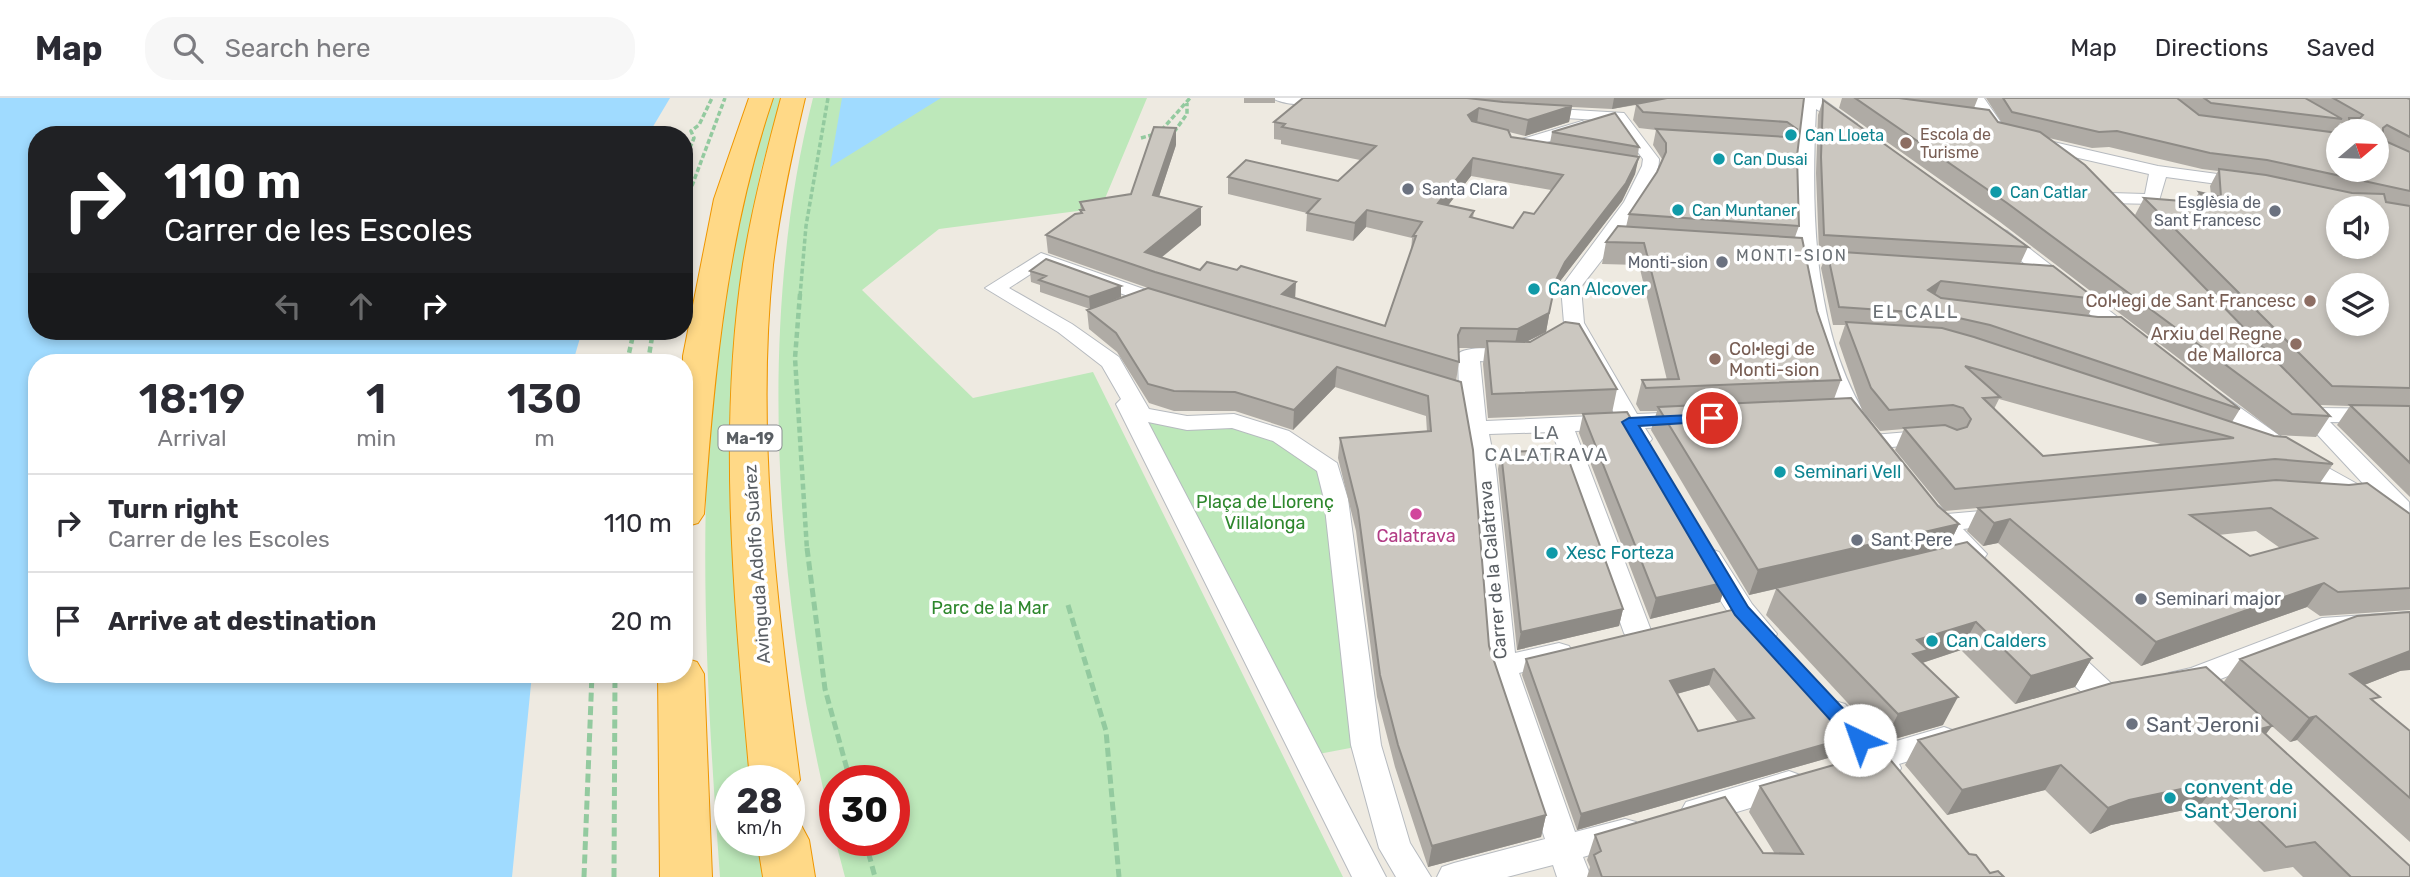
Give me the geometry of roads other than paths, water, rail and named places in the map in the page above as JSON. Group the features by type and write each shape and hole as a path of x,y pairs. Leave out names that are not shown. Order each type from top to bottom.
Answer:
{"highway":[{"path":"693,425 700,355 714,265 739,161 761,98"},
{"name":"Avinguda Adolfo Suárez","path":"774,765 752,542 750,380 765,212 793,98"},
{"path":"681,683 686,877"},
{"path":"786,856 789,877"}],"street":[{"path":"1281,98 1345,101"},
{"path":"1597,98 1651,159 1643,168 1633,203 1572,287 1574,323 1650,457"},
{"path":"1863,134 1810,98 1804,173 1811,257 1822,333 1849,412 1889,462"},
{"path":"1817,98 1844,102"},
{"path":"1976,98 1998,134 2158,171 2264,186"},
{"path":"2280,98 2326,122"},
{"path":"1556,153 1514,143 1638,111"},
{"path":"1525,112 1615,116"},
{"path":"1964,118 1990,121"},
{"path":"1633,136 1660,137"},
{"path":"2041,145 2079,173 2124,217"},
{"path":"2105,198 2152,200 2158,171"},
{"path":"1980,219 2149,350"},
{"path":"1608,239 1635,241"},
{"path":"1781,250 1811,257"},
{"path":"1174,304 1041,259 995,288 1065,328 1111,362 1141,414 1187,424 1234,421 1282,436 1328,468 1336,499 1366,745 1395,848 1413,877"},
{"path":"2010,271 2049,274"},
{"path":"1112,310 1148,297"},
{"path":"1065,328 1088,319"},
{"name":"Carrer de la Calatrava","path":"1570,863 1502,667 1478,429 1470,396 1469,354 1518,358 1546,344 1574,323"},
{"path":"2078,324 2117,326"},
{"path":"1822,333 1847,334"},
{"path":"1105,365 1369,877"},
{"path":"2191,383 2286,455 2360,495 2409,517"},
{"path":"2282,385 2409,517"},
{"path":"1444,388 1470,396"},
{"path":"1821,413 1849,412"},
{"path":"2310,415 2410,416"},
{"path":"1478,429 1712,418"},
{"path":"1502,667 1626,636 1561,425"},
{"path":"2220,434 2286,455"},
{"path":"1873,442 1943,436 1947,442"},
{"path":"2309,496 2360,495"},
{"path":"1919,499 1963,562"},
{"path":"1938,523 2032,514"},
{"path":"1700,540 1742,611 1778,650"},
{"path":"2069,702 2126,690 2205,688 2322,628 2410,621"},
{"path":"2036,629 2126,690"},
{"path":"1814,690 1902,788"},
{"path":"1454,877 1570,863 1664,821 1967,732"},
{"path":"1723,803 1744,835"}],"water":[{"path":"0,98 670,98 653,126 28,126 28,340 579,340 575,354 28,354 28,683 531,683 512,877 0,877"},
{"path":"842,98 941,98 830,167"}],"place":[{"name":"Can Lloeta","path":"1791,135"},
{"name":"Escola de Turisme","path":"1906,143"},
{"name":"Can Dusai","path":"1719,159"},
{"name":"Santa Clara","path":"1408,189"},
{"name":"Can Catlar","path":"1996,192"},
{"name":"Can Muntaner","path":"1678,210"},
{"name":"Esglèsia de Sant Francesc","path":"2275,211"},
{"name":"Monti-sion","path":"1722,262"},
{"name":"Can Alcover","path":"1534,289"},
{"name":"Col·legi de Sant Francesc","path":"2310,301"},
{"name":"Arxiu del Regne de Mallorca","path":"2296,344"},
{"name":"Col·legi de Monti-sion","path":"1715,359"},
{"name":"Seminari Vell","path":"1780,472"},
{"name":"Calatrava","path":"1416,514"},
{"name":"Sant Pere","path":"1857,540"},
{"name":"Xesc Forteza","path":"1552,553"},
{"name":"Seminari major","path":"2141,599"},
{"name":"Can Calders","path":"1932,641"},
{"name":"Sant Jeroni","path":"2132,724"},
{"name":"convent de Sant Jeroni","path":"2170,798"}],"district":[{"name":"MONTI-SION","path":"1792,255"},
{"name":"EL CALL","path":"1916,311"},
{"name":"LA CALATRAVA","path":"1547,443"}],"park label":[{"name":"Plaça de Llorenç Villalonga","path":"1265,512"},
{"name":"Parc de la Mar","path":"990,608"}]}
